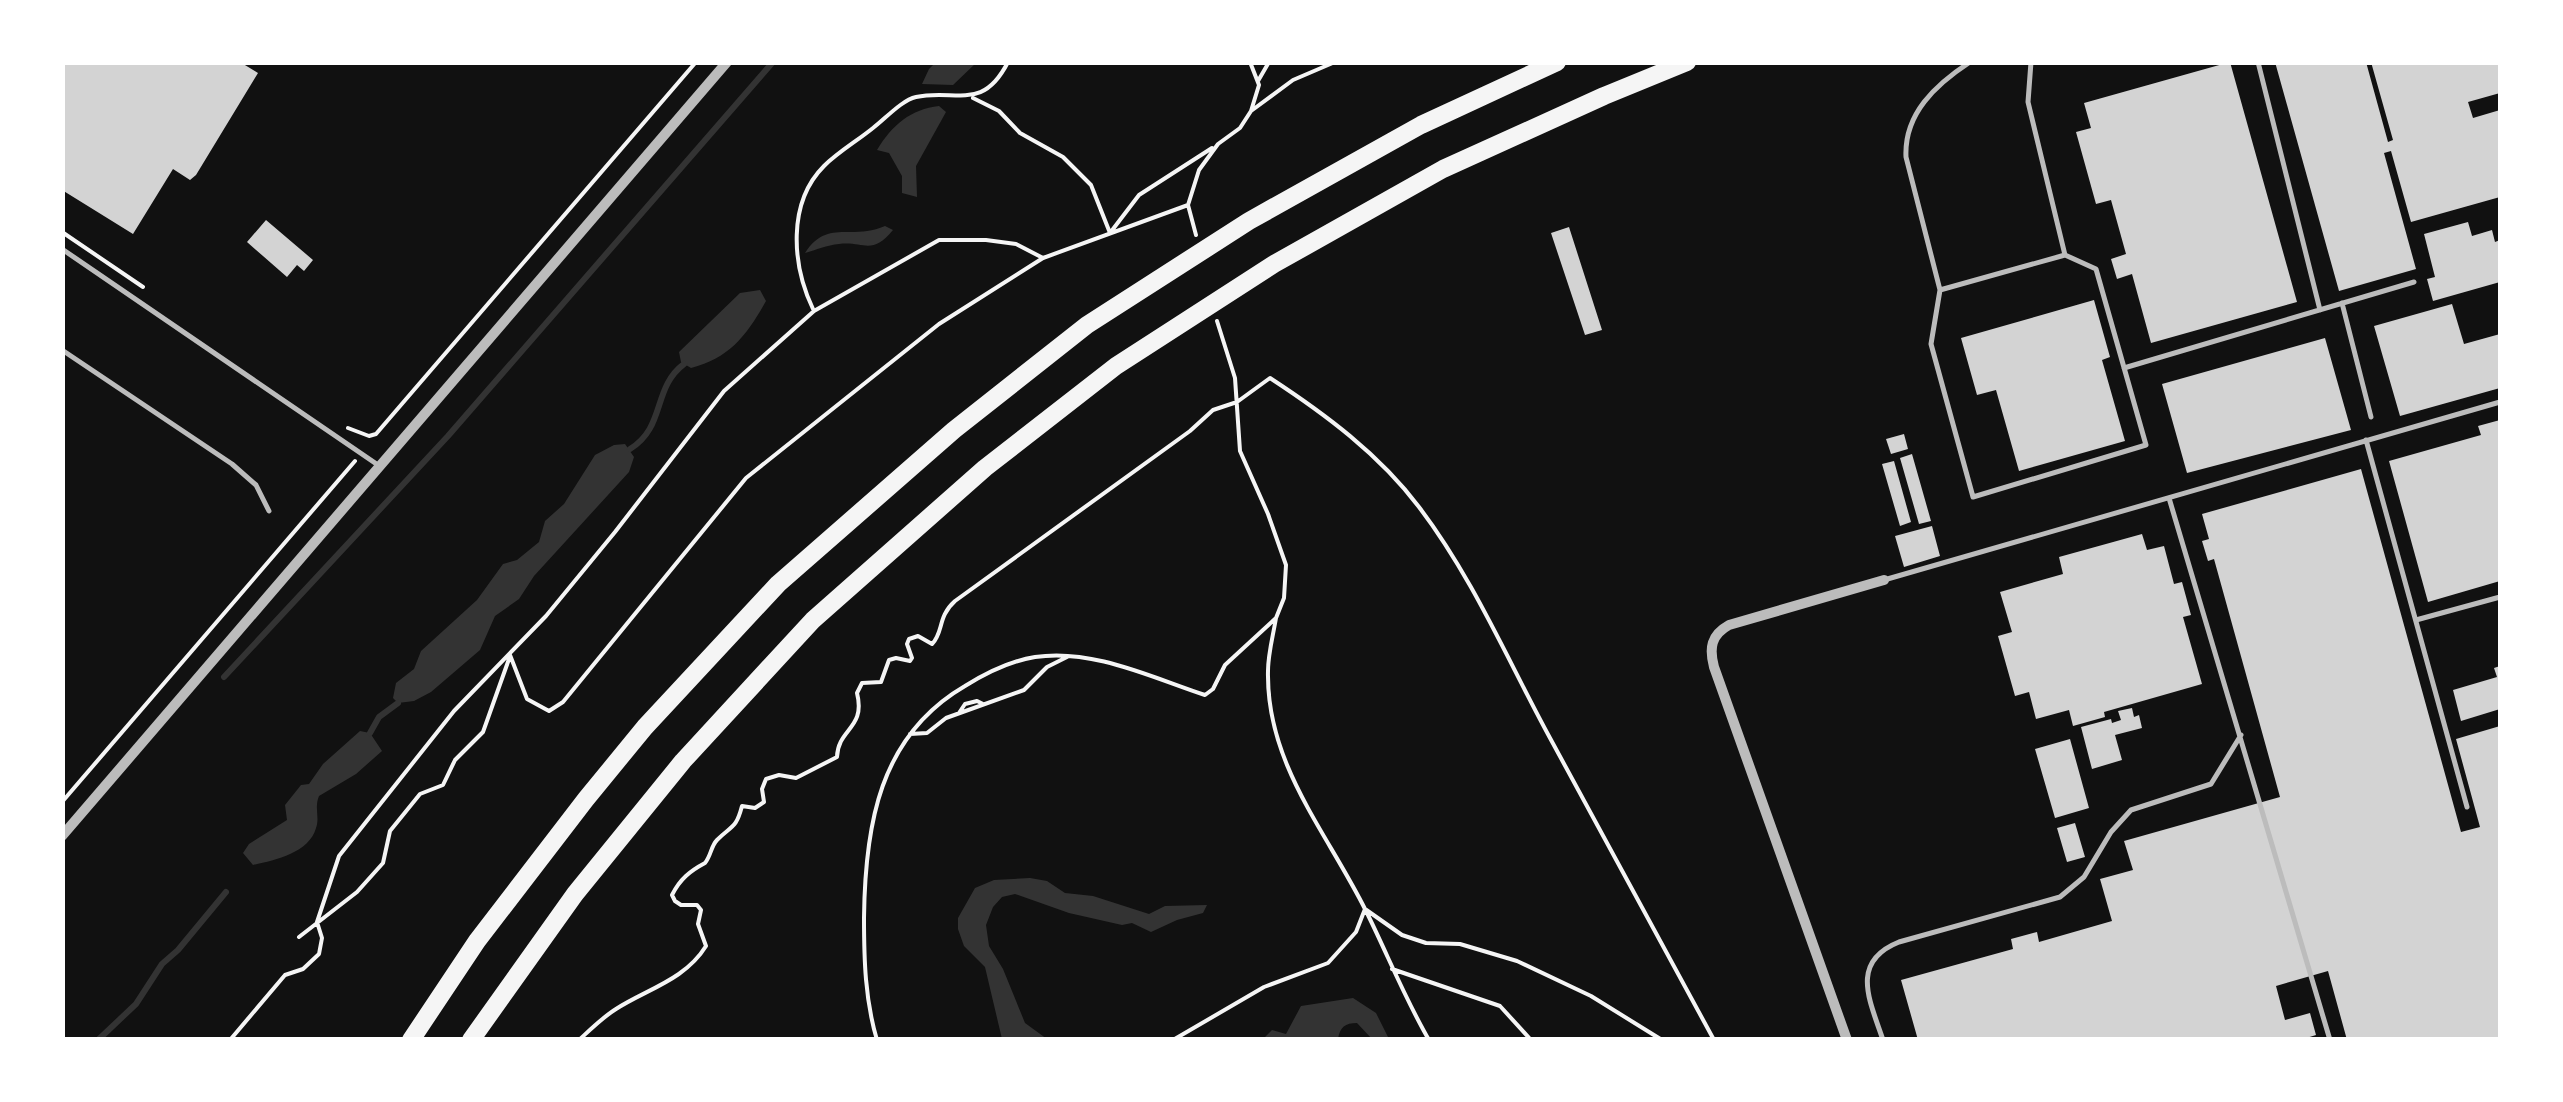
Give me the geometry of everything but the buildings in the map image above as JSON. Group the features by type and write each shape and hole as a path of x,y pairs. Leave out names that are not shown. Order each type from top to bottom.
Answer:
{"highway":[{"path":"410,1040 500,910 646,727 778,584 954,430 1087,325 1249,221 1421,125 1557,62"},
{"path":"471,1040 575,894 683,761 813,620 986,468 1116,366 1274,264 1443,169 1687,62"}],"street":[{"path":"62,836 727,62"},
{"path":"1846,1040 1719,684 1711,650 1714,636 1729,626 1884,580"}],"lane":[{"path":"1940,290 2066,255 2096,269 2146,446 1974,497 1931,344 1940,290 1905,141 1908,127 1926,99 1970,62"},
{"path":"2031,62 2028,102 2066,255"},
{"path":"2258,62 2320,310"},
{"path":"62,249 380,466"},
{"path":"2124,368 2414,282"},
{"path":"2342,304 2371,417"},
{"path":"62,350 232,464 256,485 269,510"},
{"path":"1884,580 2500,402"},
{"path":"2366,440 2466,807"},
{"path":"2169,498 2330,1040"},
{"path":"2416,620 2500,597"},
{"path":"1883,1040 1867,986 1878,954 1899,942 2060,898 2084,877 2111,832 2131,810 2212,784 2241,735"}],"path":[{"path":"62,802 696,62"},
{"path":"972,97 1000,77 1008,62"},
{"path":"1250,62 1258,81"},
{"path":"1251,112 1258,81 1269,62"},
{"path":"1110,233 1139,195 1240,128 1251,112 1293,80 1335,62"},
{"path":"814,310 800,278 798,258 799,213 812,181 826,164 914,97 972,97 999,111 1020,133 1064,157 1091,185 1110,233"},
{"path":"510,655 527,699 549,711 563,702 746,478 939,324 1044,258 1188,205 1199,170 1218,144"},
{"path":"62,232 154,295"},
{"path":"230,1040 285,975 303,969 319,954 322,938 317,922 339,856 454,711 510,655 615,532 724,390 814,310 940,240 1016,244 1044,258"},
{"path":"1235,378 1240,451 1286,565 1284,598 1276,618 1268,669 1270,712 1280,752 1430,1040"},
{"path":"579,1040 614,1010 665,985 700,955 706,946 698,924 702,910 674,901 672,895 678,884 705,864 714,842 740,820 742,806 760,806 764,802 762,784 766,779 779,775 796,778 837,757 842,738 856,726 860,708 856,694 862,683 881,682 889,660 910,661 909,638 918,636 932,644 937,640 943,612 955,601 1190,432 1212,410 1238,402 1270,378 1371,453 1419,506 1481,602 1524,690 1714,1040"},
{"path":"336,420 361,434 376,434"},
{"path":"877,1040 864,963 868,850 875,810 888,772 908,734 940,701 990,672 1035,657 1103,662 1206,696 1214,689 1225,665 1276,618"},
{"path":"299,936 357,892 383,863 390,832 420,794 444,786 455,760 483,732 510,655"},
{"path":"908,734 927,733 946,718 1024,690 1047,668 1067,657"},
{"path":"1173,1040 1264,986 1328,963 1356,932 1365,909"},
{"path":"1365,909 1402,935 1426,943 1460,944 1517,961 1590,996 1662,1040"},
{"path":"1392,969 1500,1006 1531,1040"}],"shaded area":[{"path":"936,62 976,63 953,85 922,84"},
{"path":"939,106 946,112 916,166 917,197 902,193 902,176 889,153 877,150 903,120"},
{"path":"885,226 893,230 879,243 839,244 805,253 822,236"},
{"path":"760,290 766,301 736,344 705,364 691,368 681,362 679,352 740,293"},
{"path":"625,444 634,457 629,472 534,576 519,599 495,616 480,650 431,692 414,701 398,703 393,698 396,683 414,669 421,651 477,600 503,564 517,560 539,542 545,521 564,504 595,455"},
{"path":"360,731 370,733 382,751 356,774 319,796 316,828 306,844 290,854 253,865 243,853 249,844 287,820 285,805 301,785 309,784 323,764"},
{"path":"994,880 1047,881 1065,893 1093,896 1149,914 1165,906 1207,905 1203,913 1151,932 1132,923 1122,925 1069,913 1015,894 1002,897 986,925 989,946 1025,1023 1047,1039 1002,1039 985,967 964,946 958,918 975,888"},
{"path":"1353,998 1376,1013 1389,1039 1372,1039 1357,1023 1344,1026 1338,1039 1263,1039 1272,1030 1286,1034 1301,1006"}],"waterway":[{"path":"224,677 448,436 773,62"},
{"path":"630,449 649,430 667,384 684,364"},
{"path":"370,733 379,717 398,703"},
{"path":"98,1040 136,1004 162,964 226,892"}]}
